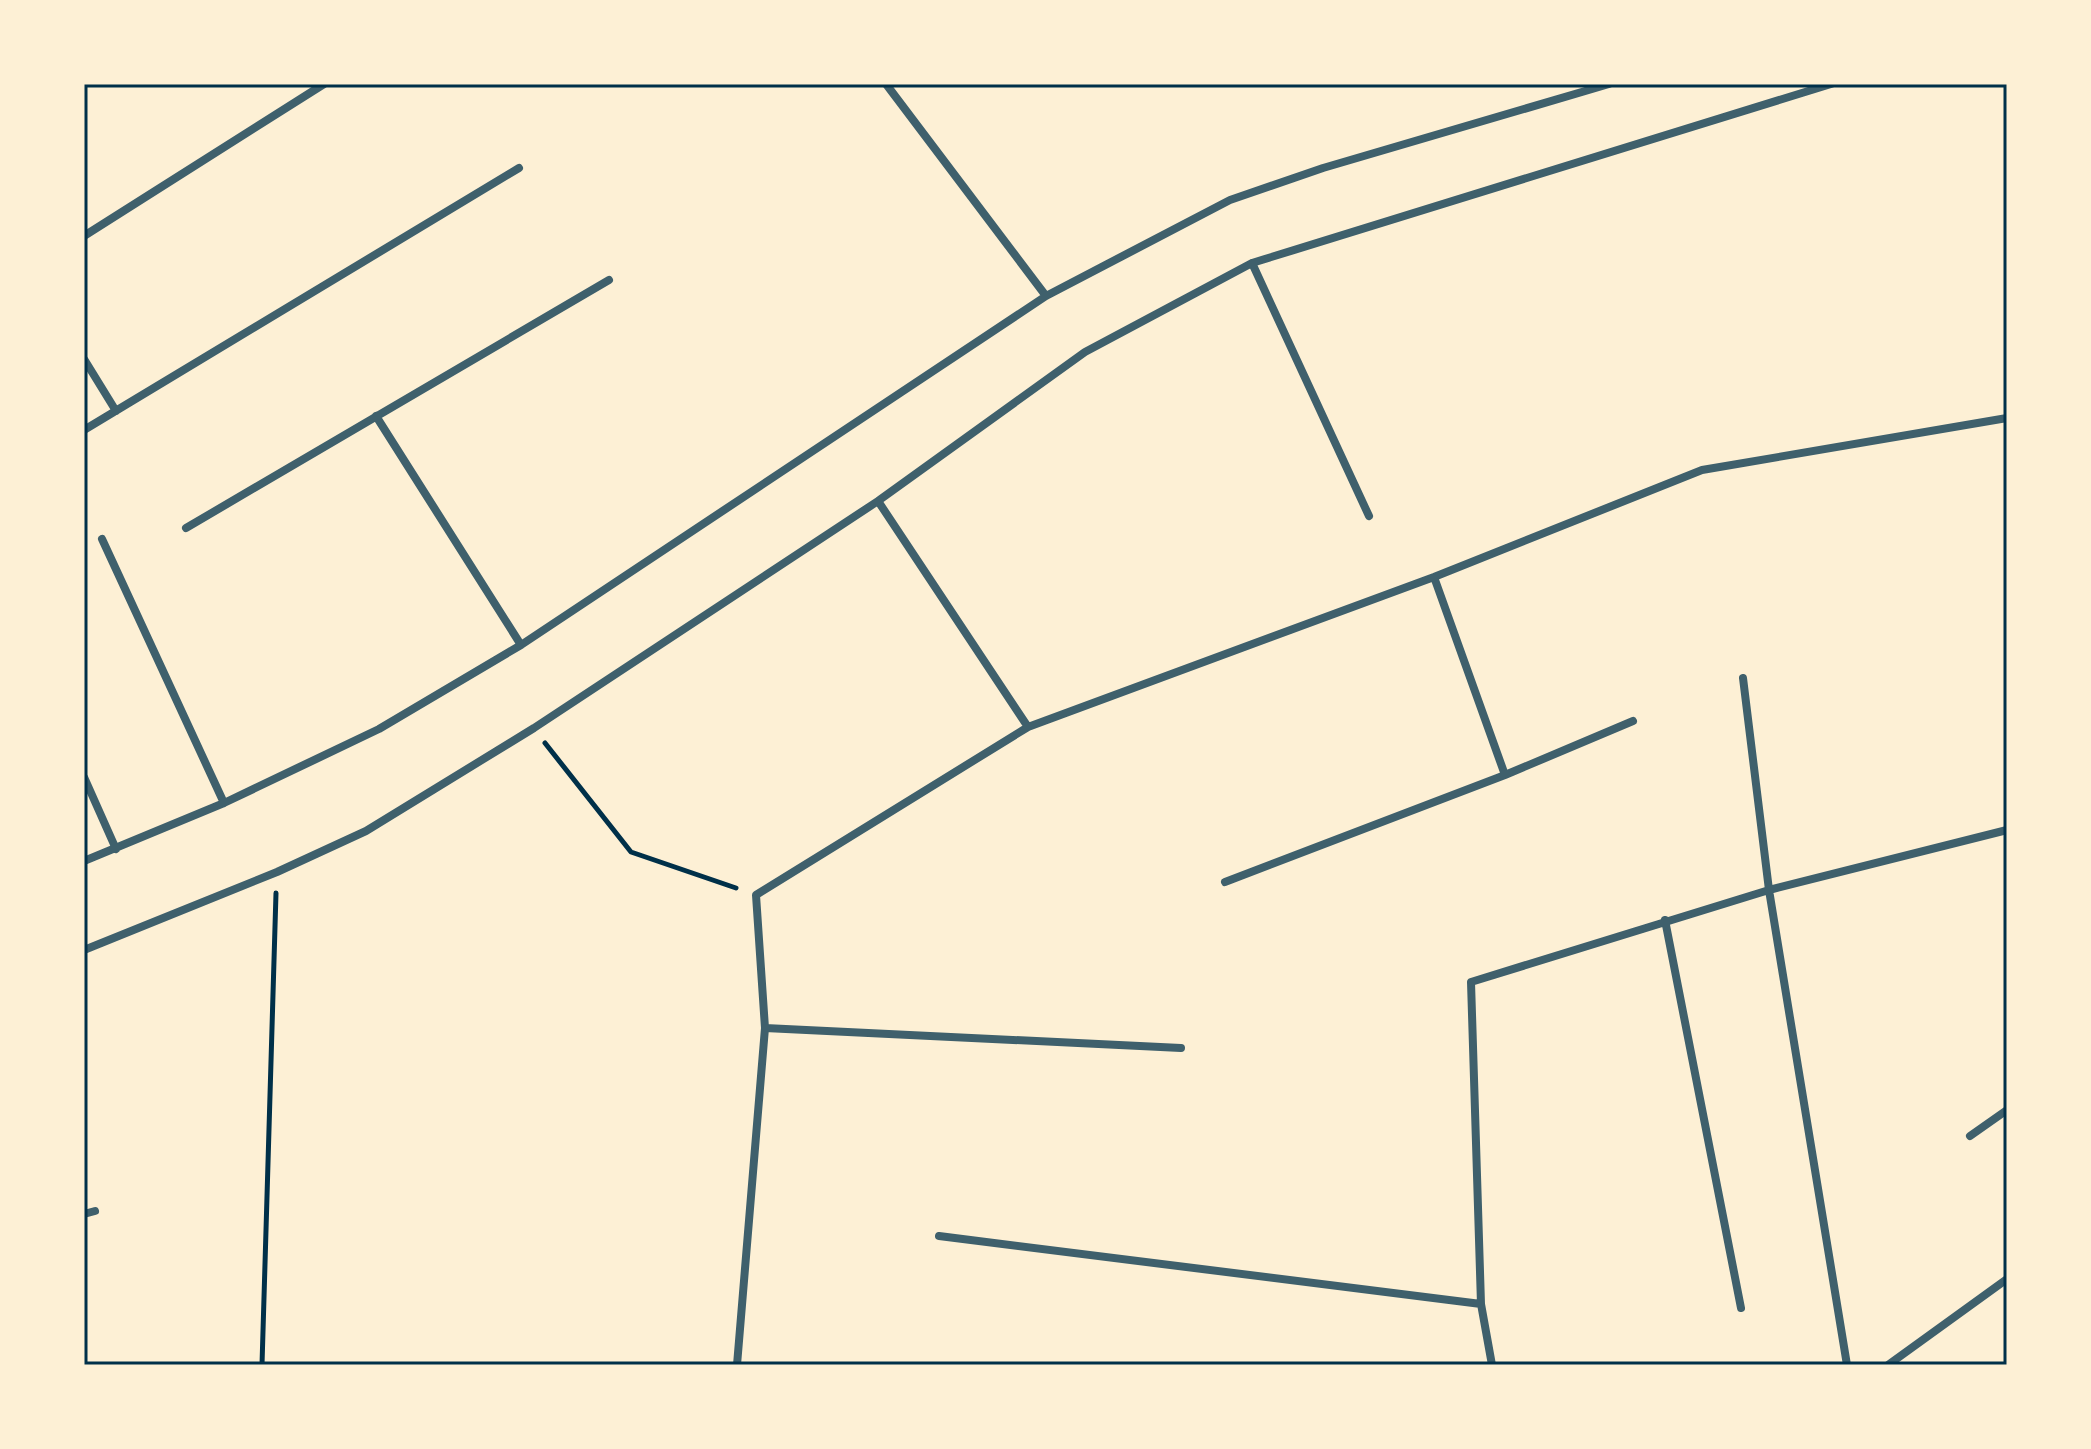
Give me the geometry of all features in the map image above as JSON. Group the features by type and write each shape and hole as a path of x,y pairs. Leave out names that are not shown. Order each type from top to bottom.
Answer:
{"street":[{"path":"84,236 324,84"},
{"path":"886,84 1046,296"},
{"path":"84,861 224,803 379,729 521,645 1046,296 1230,200 1323,168 1609,84"},
{"path":"84,950 277,872 366,831 534,728 878,501 1085,352 1252,263 1831,84"},
{"path":"84,430 519,168"},
{"path":"1252,263 1369,516"},
{"path":"186,528 609,280"},
{"path":"84,359 116,411"},
{"path":"376,416 521,645"},
{"path":"737,1365 765,1028 756,895 1028,727 1434,577 1702,470 2007,418"},
{"path":"878,501 1028,727"},
{"path":"102,539 224,803"},
{"path":"1434,577 1505,775"},
{"path":"1743,678 1769,890 1847,1365"},
{"path":"1225,882 1505,775 1633,721"},
{"path":"84,777 116,849"},
{"path":"1492,1365 1481,1304 1471,982 1769,890 2007,830"},
{"path":"1665,920 1741,1308"},
{"path":"765,1028 1181,1048"},
{"path":"1970,1136 2007,1110"},
{"path":"84,1214 95,1211"},
{"path":"939,1236 1481,1304"},
{"path":"1888,1365 2007,1279"}],"path":[{"path":"534,728 631,852 756,895"},
{"path":"262,1365 277,872"}]}
